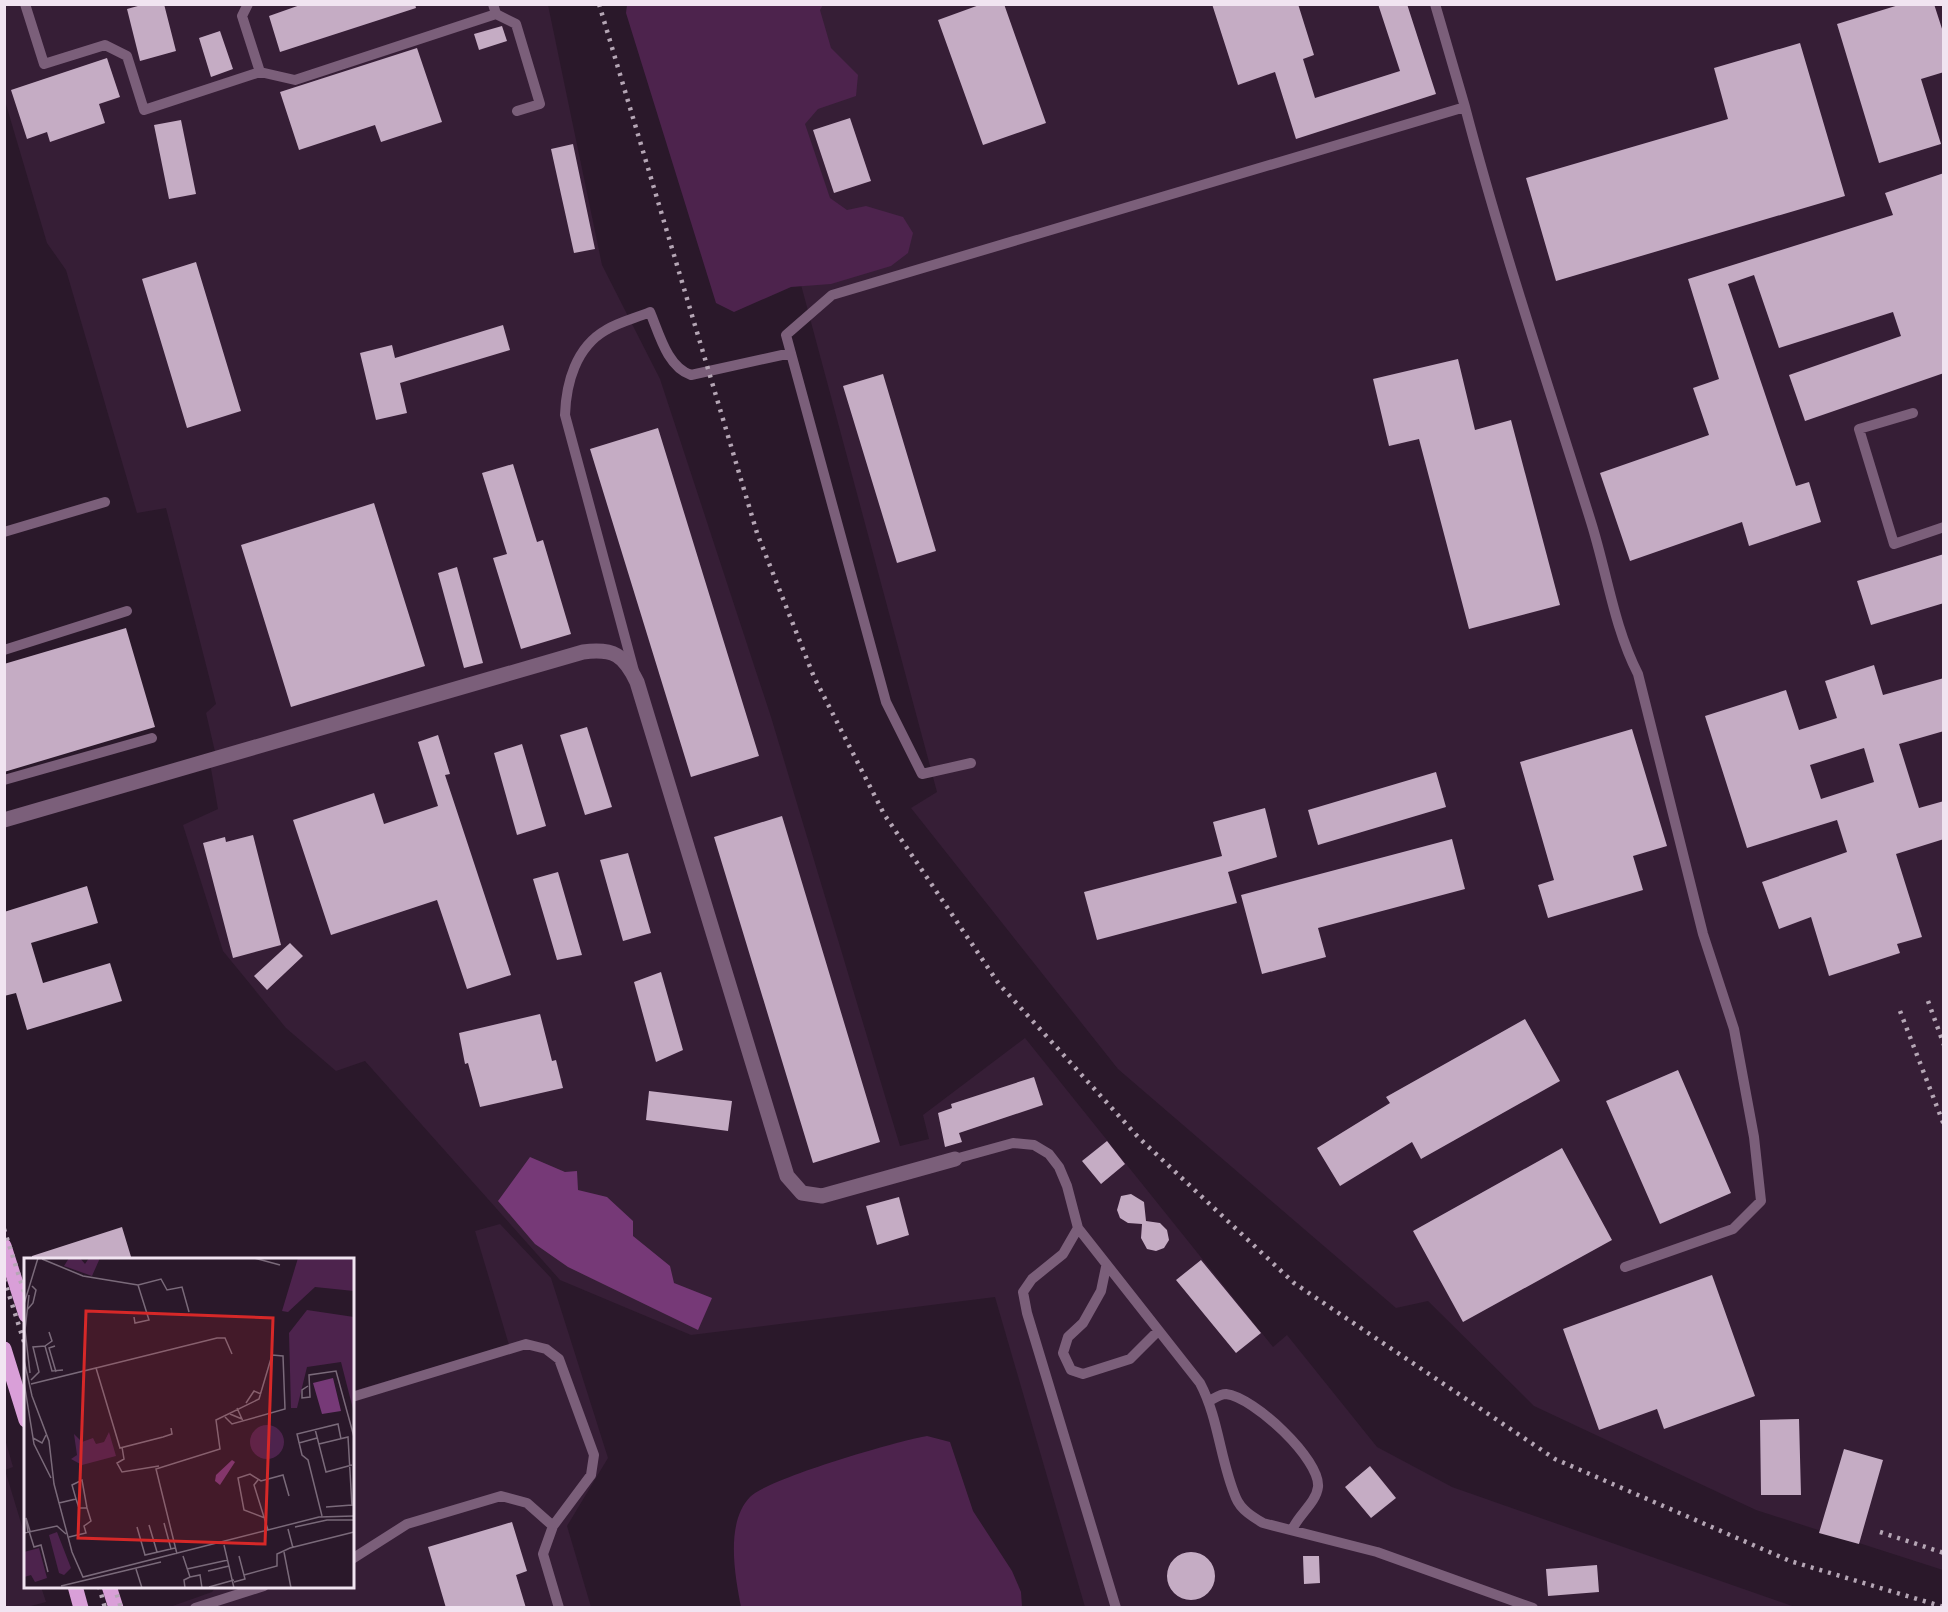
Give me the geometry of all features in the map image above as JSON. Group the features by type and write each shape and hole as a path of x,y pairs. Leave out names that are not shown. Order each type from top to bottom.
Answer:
{"main road":[{"path":"4,1246 24,1309"},
{"path":"4,1349 24,1414"},
{"path":"75,1588 81,1608"},
{"path":"110,1588 116,1608"}],"street":[{"path":"4,820 584,652 601,649 615,653 628,663 637,682 787,1176 802,1193 822,1196 955,1159"}],"lane":[{"path":"25,4 44,64 105,45 127,56 144,110 260,72 295,80 494,9 516,24 540,104 517,111"},
{"path":"248,4 242,16 260,72"},
{"path":"1435,4 1500,237 1592,524 1625,648 1638,674 1703,934 1734,1029 1755,1137 1761,1200 1754,1208 1733,1229 1625,1267"},
{"path":"971,763 922,774 886,702 786,335 832,295 1465,107"},
{"path":"637,682 565,415 566,395 577,362 586,348 606,330 650,312 675,364 681,371 691,375 791,353"},
{"path":"1913,413 1859,429 1894,544 1944,527"},
{"path":"4,532 105,502"},
{"path":"4,650 127,611"},
{"path":"4,780 152,738"},
{"path":"955,1159 1013,1143 1034,1145 1049,1154 1059,1167 1067,1186 1078,1228 1106,1267 1200,1383 1209,1401 1237,1500 1248,1514 1263,1523 1377,1552 1533,1608"},
{"path":"1078,1228 1063,1254 1032,1279 1023,1292 1027,1313 1116,1608"},
{"path":"1106,1267 1101,1291 1083,1323 1068,1337 1063,1353 1071,1370 1083,1374 1130,1359 1158,1331"},
{"path":"354,1396 526,1344 546,1349 559,1359 594,1455 591,1475 553,1527 543,1554 559,1608"},
{"path":"1209,1401 1222,1394 1229,1394 1258,1408 1279,1425 1314,1470 1318,1485 1314,1500 1298,1517 1292,1530"},
{"path":"354,1557 407,1524 501,1496 527,1503 553,1527"},
{"path":"226,1598 229,1588"},
{"path":"195,1608 261,1588"}],"shaded area":[{"path":"4,5 548,5 602,265 660,379 771,717 900,1146 929,1139 923,1115 1025,1038 1273,1347 1287,1335 1377,1447 1452,1487 1795,1607 1085,1607 995,1297 691,1335 560,1280 365,1061 336,1071 286,1028 223,951 183,825 218,809 209,757 216,756 206,713 216,704 166,508 137,513 66,270 47,243 5,101"},
{"path":"627,5 823,5 820,10 831,48 858,75 856,96 818,109 805,124 830,198 847,210 866,206 903,217 913,233 908,253 891,266 831,284 791,287 734,312 716,303 626,13"},
{"path":"726,5 1943,5 1943,1570 1756,1510 1534,1406 1428,1301 1396,1308 1118,1069 911,808 937,792"},
{"path":"530,1157 565,1172 577,1171 578,1190 607,1197 633,1221 633,1236 670,1266 674,1283 712,1298 698,1330 568,1267 535,1244 498,1201"},
{"path":"500,1224 551,1278 608,1458 567,1526 591,1607 167,1608 212,1592 215,1588 354,1588 354,1391 509,1345 475,1231"},
{"path":"927,1436 950,1442 973,1511 1012,1571 1021,1592 1022,1607 741,1607 736,1580 735,1535 742,1508 750,1497 761,1489 806,1471 864,1452"},
{"path":"5,1439 13,1467 5,1470"},
{"path":"5,1470 24,1533 24,1588 41,1588 46,1602 27,1607 5,1607"}],"building":[{"path":"145,4 164,4 176,51 140,61 127,9"},
{"path":"303,4 415,4 416,8 280,52 269,16"},
{"path":"982,4 1004,4 1046,123 983,145 938,20"},
{"path":"1212,4 1298,4 1314,55 1303,59 1315,98 1400,71 1378,4 1407,4 1436,94 1296,139 1275,72 1238,85"},
{"path":"1902,4 1934,4 1944,35 1944,72 1921,79 1941,144 1879,163 1837,24"},
{"path":"502,26 507,41 479,50 474,34"},
{"path":"220,31 233,69 211,77 199,38"},
{"path":"1800,43 1845,196 1556,281 1526,178 1728,119 1714,68"},
{"path":"417,48 442,122 381,142 375,125 299,150 280,92"},
{"path":"107,58 120,97 99,104 105,123 50,142 47,132 27,139 11,90"},
{"path":"850,118 871,181 834,193 813,130"},
{"path":"181,120 196,194 169,199 154,125"},
{"path":"573,144 595,249 574,253 551,149"},
{"path":"1944,173 1944,373 1805,421 1789,375 1901,336 1893,312 1779,348 1754,275 1728,284 1796,486 1809,482 1821,522 1749,546 1742,522 1630,561 1600,473 1709,435 1693,388 1719,379 1688,279 1893,215 1885,193"},
{"path":"196,262 241,411 187,428 142,279"},
{"path":"503,325 510,350 400,383 407,413 376,420 360,353 392,345 395,358"},
{"path":"1458,359 1475,430 1511,420 1560,605 1469,629 1419,439 1389,446 1373,379"},
{"path":"883,374 936,551 897,563 843,386"},
{"path":"658,428 759,756 691,777 590,449"},
{"path":"513,464 537,542 543,540 571,634 521,649 493,558 507,554 482,473"},
{"path":"374,503 425,666 291,707 241,545"},
{"path":"1944,554 1944,603 1871,625 1857,581"},
{"path":"457,567 483,663 464,668 438,573"},
{"path":"126,628 155,727 4,772 4,664"},
{"path":"1874,665 1883,695 1944,678 1944,731 1899,744 1919,808 1944,801 1944,839 1896,854 1922,937 1897,944 1900,953 1829,976 1811,917 1779,929 1762,882 1847,852 1837,820 1747,848 1705,716 1786,690 1799,730 1837,718 1825,681","holes":["1864,748 1874,782 1821,799 1810,765"]},
{"path":"587,727 612,807 585,815 560,735"},
{"path":"1632,729 1667,846 1633,856 1643,890 1548,918 1538,885 1554,880 1520,762"},
{"path":"438,735 450,774 445,775 511,975 467,989 437,900 331,935 293,820 374,793 384,824 438,806 418,742"},
{"path":"522,744 546,826 517,835 494,753"},
{"path":"1436,772 1446,807 1318,845 1308,810"},
{"path":"1265,808 1277,857 1228,872 1237,903 1097,940 1084,892 1222,856 1213,822"},
{"path":"782,816 880,1142 813,1163 714,837"},
{"path":"253,835 281,945 233,958 203,843 225,837 226,842"},
{"path":"1452,839 1465,889 1318,928 1326,957 1262,974 1241,895"},
{"path":"628,853 651,933 623,941 600,860"},
{"path":"558,872 582,955 557,960 533,879"},
{"path":"87,886 98,923 31,943 43,983 110,963 122,1001 27,1030 16,993 4,996 4,912"},
{"path":"290,943 303,956 267,990 254,976"},
{"path":"661,972 683,1050 656,1062 634,982"},
{"path":"540,1014 552,1061 556,1060 563,1088 480,1107 468,1063 465,1064 459,1033"},
{"path":"1525,1019 1560,1081 1421,1159 1412,1142 1340,1186 1317,1148 1390,1103 1386,1097"},
{"path":"1678,1070 1731,1193 1660,1224 1606,1101"},
{"path":"1034,1077 1043,1105 959,1133 962,1142 945,1147 938,1113 952,1108 951,1104"},
{"path":"649,1091 732,1101 728,1131 646,1120"},
{"path":"1107,1141 1125,1164 1101,1184 1082,1161"},
{"path":"1562,1148 1612,1240 1463,1322 1413,1231"},
{"path":"1131,1194 1144,1202 1146,1221 1160,1223 1167,1230 1169,1240 1164,1248 1156,1251 1147,1249 1141,1238 1142,1224 1128,1223 1120,1218 1117,1210 1121,1196"},
{"path":"899,1197 909,1235 877,1245 866,1206"},
{"path":"122,1227 131,1258 32,1258 32,1256"},
{"path":"1201,1260 1261,1333 1236,1353 1176,1280"},
{"path":"1712,1275 1755,1396 1664,1429 1657,1409 1599,1430 1563,1329"},
{"path":"1799,1419 1801,1495 1761,1495 1760,1420"},
{"path":"1844,1449 1883,1460 1859,1544 1819,1533"},
{"path":"1370,1466 1396,1498 1371,1518 1345,1487"},
{"path":"512,1522 527,1571 516,1575 526,1608 446,1608 428,1547"},
{"path":"1186,1552 1196,1552 1211,1562 1215,1576 1214,1585 1205,1596 1196,1600 1186,1600 1171,1590 1167,1581 1167,1571 1177,1556"},
{"path":"1303,1556 1319,1556 1320,1583 1304,1584"},
{"path":"1597,1565 1599,1592 1548,1596 1546,1569"}],"railway":[{"path":"599,4 757,533 814,677 884,814 999,984 1139,1138 1294,1283 1555,1459 1790,1561 1944,1607"},
{"path":"1928,1001 1944,1045"},
{"path":"1900,1011 1944,1125"},
{"path":"4,1229 24,1292"},
{"path":"4,1279 24,1342"},
{"path":"1880,1532 1944,1553"},
{"path":"100,1588 105,1608"},
{"path":"115,1588 121,1608"}]}
